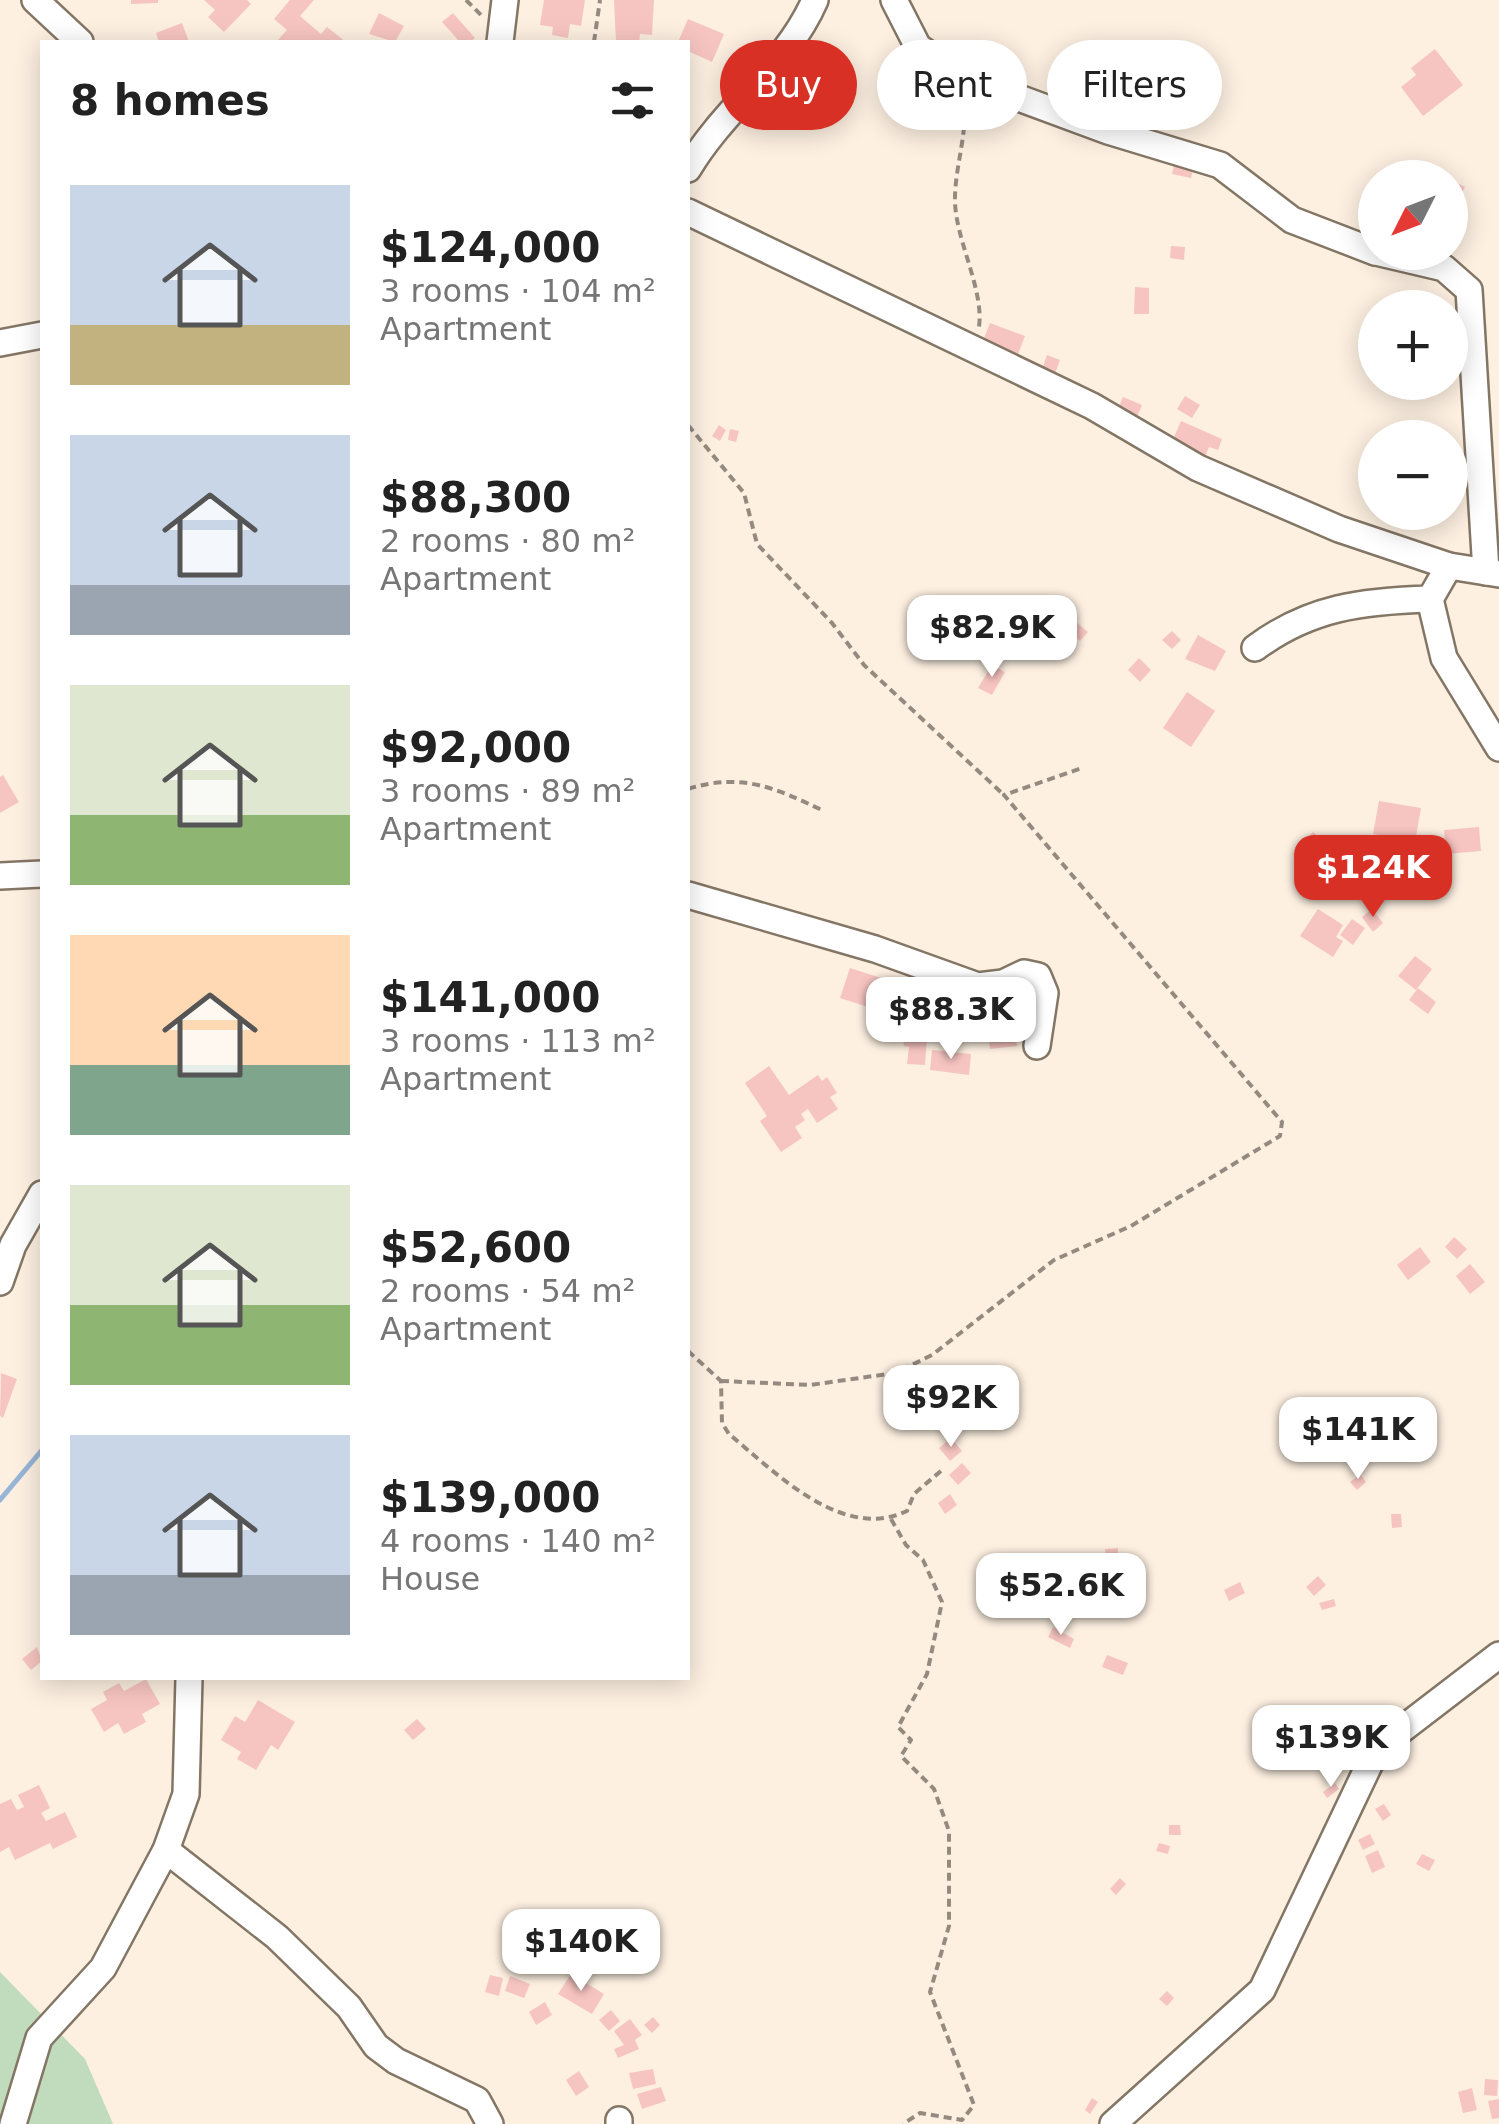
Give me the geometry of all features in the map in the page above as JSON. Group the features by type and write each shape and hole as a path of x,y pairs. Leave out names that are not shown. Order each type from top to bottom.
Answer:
{"street":[{"path":"36,0 78,40"},
{"path":"500,40 505,0"},
{"path":"690,166 705,140 803,28 815,0"},
{"path":"894,0 914,40"},
{"path":"1027,101 1220,165 1292,220 1358,245"},
{"path":"690,213 1092,406 1198,468 1340,528 1449,566 1493,573 1470,290 1446,270"},
{"path":"0,342 40,334"},
{"path":"1449,566 1430,599 1444,658 1499,748"},
{"path":"1255,648 1316,612 1351,604 1430,599"},
{"path":"0,876 40,874"},
{"path":"690,896 875,948 978,986 1003,983 1024,974 1038,976 1045,993 1037,1046"},
{"path":"0,1282 13,1245 40,1198"},
{"path":"1113,2124 1262,1990 1370,1763 1420,1713 1499,1655"},
{"path":"13,2124 39,2038 103,1968 166,1850 186,1794 189,1680"},
{"path":"166,1850 278,1936 350,2007 376,2046 396,2061 477,2100 490,2124"}],"path":[{"path":"594,40 600,0"},
{"path":"961,130 955,204 965,262 981,313 976,352"},
{"path":"690,427 744,493 758,544 832,623 864,664 1004,795 1282,1122 1283,1130 1184,1197 1076,1254 1054,1260 932,1355 895,1373 810,1386 721,1380 690,1353"},
{"path":"1004,795 1082,768"},
{"path":"690,788 710,782 766,784 824,811"},
{"path":"721,1380 722,1424 827,1507 860,1520 891,1518 906,1511 924,1483 942,1470"},
{"path":"891,1518 906,1545 923,1560 942,1602 927,1674 898,1726 910,1740 902,1756 934,1789 949,1831 950,1926 930,1992 974,2104 962,2120 920,2113 902,2124"}],"green space":[{"path":"0,1972 85,2059 113,2124 0,2124"}],"building":[{"path":"131,0 158,0 158,3 131,4"},
{"path":"204,0 247,0 251,4 224,32 208,17 215,10"},
{"path":"290,0 314,0 300,16 321,34 327,27 343,40 278,40 287,30 274,19"},
{"path":"544,0 585,0 581,26 570,24 568,38 552,35 553,27 540,25"},
{"path":"614,0 654,0 652,35 640,34 639,40 616,40"},
{"path":"379,13 404,26 396,40 369,34"},
{"path":"453,13 475,38 458,40 442,22"},
{"path":"688,19 724,34 712,62 690,52 690,40 679,40"},
{"path":"182,23 188,40 158,40 156,33"},
{"path":"1435,49 1463,85 1423,116 1401,87 1416,75 1411,68"},
{"path":"1175,160 1194,165 1191,178 1172,174"},
{"path":"1171,246 1185,247 1184,260 1170,258"},
{"path":"1135,287 1149,288 1149,314 1134,314"},
{"path":"990,323 1025,336 1018,354 1007,350 1003,360 979,351"},
{"path":"1047,355 1060,360 1055,374 1042,369"},
{"path":"1185,396 1200,405 1192,418 1177,409"},
{"path":"1123,397 1142,405 1137,417 1118,409"},
{"path":"1181,421 1222,439 1218,450 1209,447 1205,457 1171,444"},
{"path":"719,425 726,430 720,441 712,436"},
{"path":"730,429 739,431 736,442 728,440"},
{"path":"1076,622 1088,632 1080,641 1068,631"},
{"path":"1172,631 1181,640 1172,649 1162,640"},
{"path":"1198,635 1226,651 1215,671 1185,659"},
{"path":"1049,638 1057,642 1051,652 1043,647"},
{"path":"1139,658 1151,670 1140,682 1128,670"},
{"path":"992,665 1005,672 992,695 978,688"},
{"path":"1187,692 1215,711 1191,747 1163,728"},
{"path":"3,775 19,802 0,813 0,777"},
{"path":"1379,801 1421,808 1415,842 1373,834"},
{"path":"1479,827 1481,851 1446,854 1444,830"},
{"path":"1313,832 1332,849 1315,868 1295,851"},
{"path":"1318,909 1343,925 1336,937 1343,941 1333,957 1300,936"},
{"path":"1372,909 1383,923 1373,932 1362,917"},
{"path":"1352,919 1365,928 1353,945 1340,935"},
{"path":"1415,956 1432,969 1416,990 1398,976"},
{"path":"850,968 881,978 871,1008 840,998"},
{"path":"1418,988 1436,1002 1428,1014 1409,1000"},
{"path":"1012,993 1017,1046 990,1049 984,996"},
{"path":"901,1018 928,1021 925,1065 907,1064 909,1047 904,1046"},
{"path":"932,1050 971,1054 969,1075 930,1070"},
{"path":"769,1066 789,1095 818,1075 822,1081 827,1077 837,1093 830,1097 838,1109 817,1123 808,1109 801,1114 805,1120 795,1127 802,1138 781,1152 760,1121 767,1116 745,1083"},
{"path":"1454,1237 1467,1249 1457,1259 1445,1247"},
{"path":"1420,1247 1431,1262 1408,1280 1397,1265"},
{"path":"1470,1264 1485,1282 1470,1294 1456,1276"},
{"path":"1,1373 17,1379 3,1418 0,1416"},
{"path":"951,1438 962,1451 950,1461 939,1448"},
{"path":"962,1463 971,1473 958,1485 949,1475"},
{"path":"1360,1474 1366,1482 1357,1490 1350,1482"},
{"path":"950,1494 957,1505 945,1514 938,1503"},
{"path":"1391,1514 1401,1514 1402,1527 1392,1528"},
{"path":"1118,1548 1118,1561 1106,1561 1105,1549"},
{"path":"1318,1576 1326,1585 1314,1596 1306,1587"},
{"path":"1240,1582 1245,1593 1229,1601 1224,1590"},
{"path":"1334,1599 1336,1606 1322,1610 1319,1603"},
{"path":"1053,1627 1074,1639 1070,1648 1048,1637"},
{"path":"37,1647 40,1663 31,1670 22,1659"},
{"path":"1107,1655 1128,1663 1123,1675 1102,1667"},
{"path":"147,1680 160,1704 142,1714 146,1722 124,1734 118,1723 104,1732 91,1709 107,1700 103,1692 119,1683 124,1691"},
{"path":"258,1700 295,1722 278,1750 271,1745 256,1770 237,1759 241,1752 221,1740 235,1716 245,1722"},
{"path":"417,1719 426,1729 413,1740 404,1730"},
{"path":"1335,1783 1339,1789 1327,1798 1323,1792"},
{"path":"39,1785 50,1808 41,1813 46,1821 65,1812 77,1837 53,1849 50,1843 15,1860 9,1847 0,1852 0,1804 11,1799 17,1810 24,1807 18,1795"},
{"path":"1384,1804 1391,1815 1383,1821 1375,1809"},
{"path":"1169,1825 1180,1825 1181,1835 1169,1835"},
{"path":"1370,1834 1375,1844 1363,1850 1358,1840"},
{"path":"1159,1843 1170,1846 1168,1854 1156,1851"},
{"path":"1378,1850 1385,1867 1372,1873 1365,1856"},
{"path":"1422,1854 1435,1860 1429,1871 1416,1864"},
{"path":"1120,1878 1126,1884 1116,1895 1110,1889"},
{"path":"539,1954 541,1971 521,1974 519,1957"},
{"path":"571,1974 604,1994 592,2014 558,1994"},
{"path":"490,1975 503,1978 499,1996 485,1992"},
{"path":"510,1976 530,1984 524,1998 505,1991"},
{"path":"1167,1991 1174,1998 1167,2006 1159,1999"},
{"path":"545,2002 552,2015 536,2025 529,2012"},
{"path":"611,2010 620,2021 609,2031 599,2020"},
{"path":"653,2017 660,2025 652,2033 644,2025"},
{"path":"630,2019 642,2035 635,2040 639,2049 618,2058 614,2049 624,2045 614,2031"},
{"path":"653,2069 656,2084 633,2089 629,2073"},
{"path":"579,2071 589,2087 576,2096 566,2080"},
{"path":"1485,2079 1498,2080 1497,2096 1484,2095"},
{"path":"661,2087 666,2101 642,2109 637,2094"},
{"path":"1472,2088 1477,2110 1463,2113 1458,2092"},
{"path":"1092,2098 1098,2102 1090,2114 1085,2110"},
{"path":"1499,2099 1499,2118 1492,2119 1488,2101"}],"waterway":[{"path":"0,1500 40,1452"}]}
